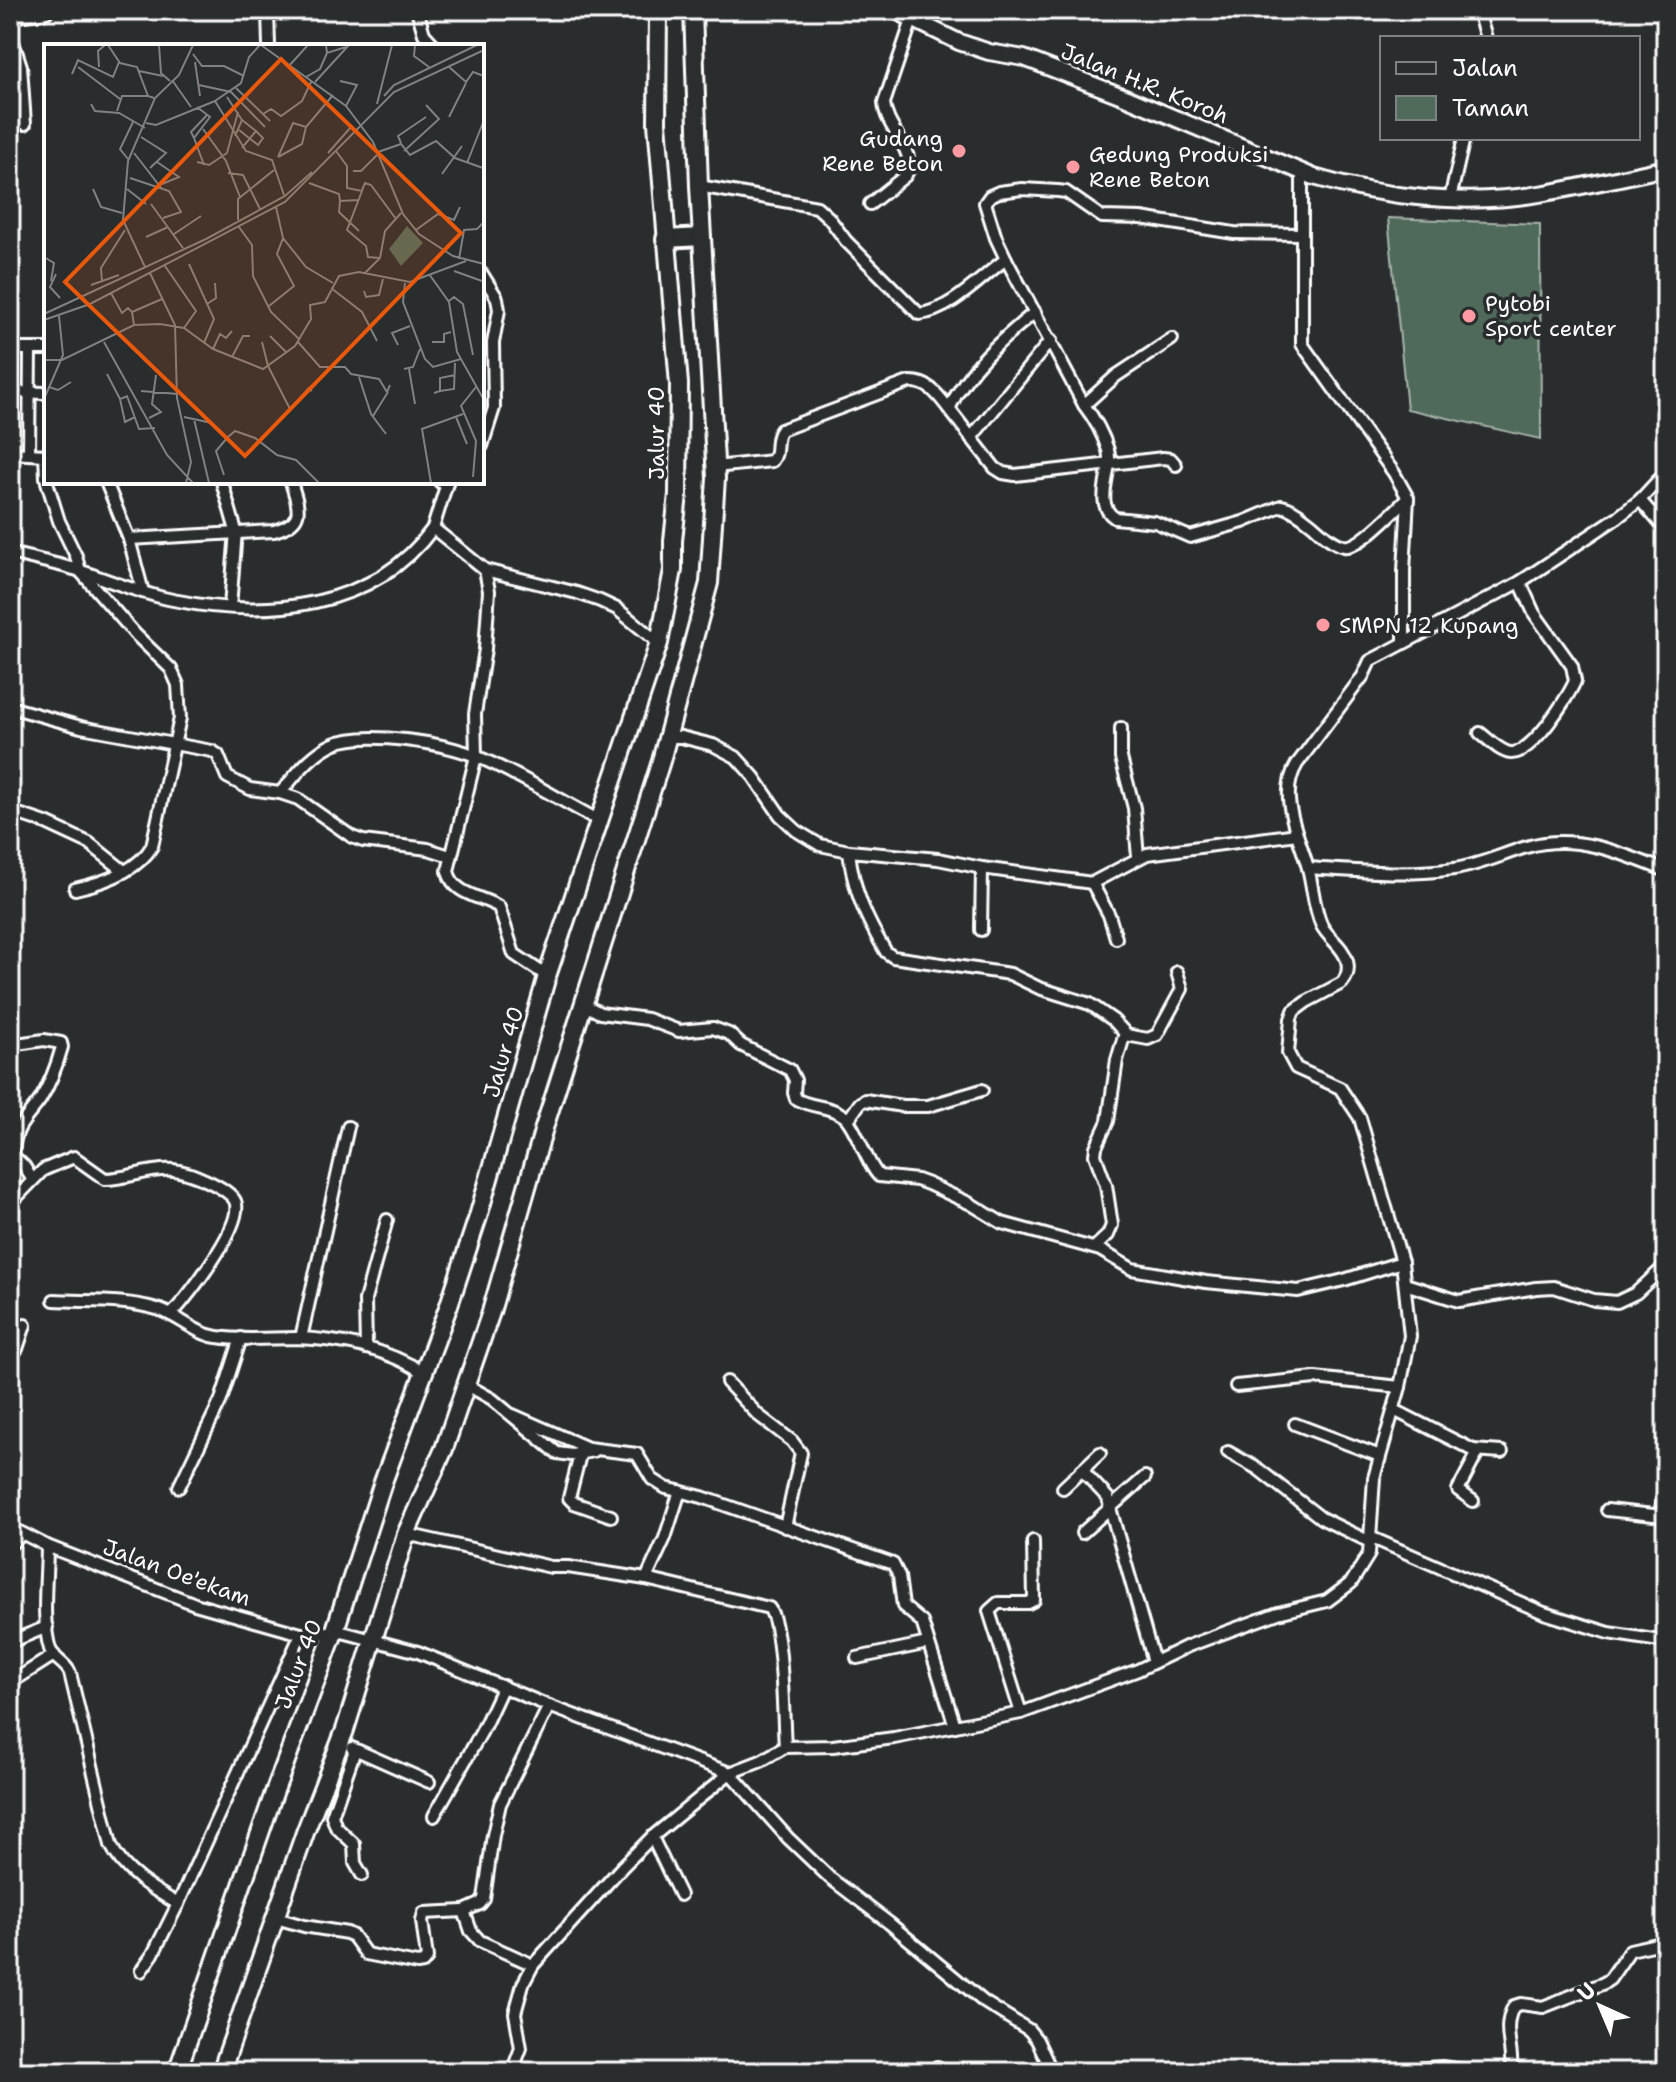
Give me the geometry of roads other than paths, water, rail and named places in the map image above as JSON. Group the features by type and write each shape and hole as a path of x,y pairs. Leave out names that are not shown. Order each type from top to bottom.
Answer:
{"highway":[{"name":"Jalur 40","path":"177,2072 478,1217 547,976 659,643 673,570 678,494 679,384 657,123 658,10"},
{"path":"221,2072 341,1740 406,1534 444,1449 467,1385 511,1247 544,1128 661,761 709,583 715,467 699,186 693,10"},
{"path":"665,239 702,237"}],"main road":[{"path":"10,15 46,10"},
{"name":"Jalan H.R. Koroh","path":"894,10 959,42 989,52 1024,58 1302,172 1346,185 1450,199 1501,198 1540,194 1666,168"}],"street":[{"path":"268,10 269,44"},
{"path":"417,10 424,34 433,44"},
{"path":"1482,10 1480,21 1485,36"},
{"path":"870,204 905,176 909,169 905,150 885,114 884,103 912,20"},
{"path":"10,33 21,66 25,124"},
{"path":"1450,199 1464,140"},
{"path":"1302,172 1302,344 1394,473 1408,498 1404,642"},
{"path":"699,186 817,207 846,241 919,314 928,313 956,297 1006,259"},
{"path":"1301,234 1234,233 1141,218 1102,217 1066,192 1022,189 999,192 990,196 985,203 1006,259 1097,424 1108,450 1110,463 1105,494 1109,514 1115,518 1155,522 1190,537 1243,522 1281,506 1294,511 1331,540 1346,547 1352,546 1408,498"},
{"path":"484,277 497,298 499,310 493,343 494,408 484,440"},
{"path":"949,409 976,366 1035,312"},
{"path":"1084,405 1116,376 1172,339"},
{"path":"971,438 1051,340"},
{"path":"10,349 44,349"},
{"path":"29,452 30,349"},
{"path":"715,467 772,461 776,457 776,438 781,430 909,382 931,388 995,468 1003,473 1033,474 1163,458 1171,459 1176,465"},
{"path":"10,392 44,393"},
{"path":"10,453 44,455"},
{"path":"512,2072 521,2048 515,2013 523,1984 533,1965 652,1837 730,1773 785,1747 833,1746 1021,1713 1234,1629 1278,1613 1327,1601 1358,1574 1369,1554 1374,1478 1400,1387 1410,1336 1402,1262 1357,1111 1340,1088 1296,1068 1288,1053 1294,1011 1342,983 1347,975 1347,958 1326,933 1319,919 1291,812 1290,784 1294,771 1363,676 1370,661 1520,582 1640,500 1666,472"},
{"path":"47,484 80,571 135,634 171,669 180,700 174,745 152,846 146,857 124,871 75,889"},
{"path":"107,484 129,539 143,592"},
{"path":"223,484 236,531 230,607"},
{"path":"129,539 274,531 287,527 294,522 299,507 292,484"},
{"path":"10,553 171,600 264,608 328,601 377,581 408,558 433,528 444,484"},
{"path":"1640,500 1666,530"},
{"path":"433,528 485,570 600,601 617,609 659,643"},
{"path":"485,570 489,591 485,649 475,714 476,756 448,871 454,886 497,905 514,954 547,976"},
{"path":"1480,733 1504,751 1514,754 1522,752 1540,733 1575,681 1572,666 1534,613 1520,582"},
{"path":"10,707 81,727 212,751 218,755 227,777 250,789 298,799 339,829 363,841 428,849 450,856"},
{"path":"1121,728 1121,758 1134,808 1138,858"},
{"path":"280,793 315,754 334,743 360,736 433,746 476,756 598,820"},
{"path":"666,737 681,737 713,745 736,757 780,815 797,831 820,845 849,851 938,859 1092,883 1147,854 1297,834"},
{"path":"10,811 89,843 124,871"},
{"path":"1308,868 1428,872 1470,866 1533,845 1552,842 1602,848 1666,871"},
{"path":"849,851 851,876 860,905 886,952 893,957 1010,974 1039,988 1090,1004 1113,1020 1126,1035 1148,1039 1157,1035 1182,989 1177,972"},
{"path":"981,930 982,868"},
{"path":"1092,883 1109,915 1116,938"},
{"path":"585,1005 600,1013 647,1019 679,1031 713,1028 729,1034 741,1045 790,1070 795,1080 796,1099 835,1111 848,1120 874,1171 881,1177 917,1180 971,1204 1002,1223 1094,1248 1124,1266 1206,1282 1298,1291 1402,1262"},
{"path":"1094,1248 1108,1235 1112,1225 1106,1185 1095,1155 1108,1121 1117,1060 1126,1035"},
{"path":"10,1045 54,1040 62,1047 49,1083 14,1139 12,1154 32,1179"},
{"path":"848,1120 865,1100 902,1106 928,1106 982,1090"},
{"path":"301,1338 348,1127"},
{"path":"10,1204 32,1179 55,1164 74,1157 105,1179 175,1170 213,1184 233,1198 237,1207 233,1222 202,1278 171,1315"},
{"path":"366,1348 365,1300 387,1220"},
{"path":"1405,1284 1459,1301 1554,1287 1594,1300 1617,1302 1636,1293 1666,1265"},
{"path":"54,1300 132,1303 171,1315 210,1336 301,1338 366,1348 395,1356 424,1373"},
{"path":"10,1352 17,1349 25,1325"},
{"path":"179,1487 221,1400 241,1338"},
{"path":"1236,1386 1315,1378 1400,1387"},
{"path":"727,1382 758,1415 792,1441 801,1453 785,1527"},
{"path":"467,1385 513,1415 557,1453 572,1455 581,1451 611,1450"},
{"path":"1394,1410 1477,1454 1458,1490 1473,1501"},
{"path":"513,1415 588,1448 637,1454 656,1483 893,1564 899,1576 903,1606 920,1620 955,1726"},
{"path":"1295,1424 1380,1456"},
{"path":"1473,1450 1502,1452"},
{"path":"581,1451 569,1498 574,1503 611,1516"},
{"path":"1228,1452 1258,1469 1321,1518 1370,1540 1544,1613 1609,1633 1666,1642"},
{"path":"1063,1488 1100,1453"},
{"path":"1082,1470 1108,1498 1154,1662"},
{"path":"1082,1533 1145,1477"},
{"path":"1666,1477 1661,1510 1666,1529"},
{"path":"646,1579 665,1538 680,1491"},
{"path":"1607,1510 1663,1516"},
{"name":"Jalan Oe'ekam","path":"10,1527 47,1546 195,1604 301,1634 335,1630"},
{"path":"10,1545 22,1534"},
{"path":"406,1534 551,1567 646,1579 771,1610 779,1655 785,1747"},
{"path":"1021,1713 989,1611 998,1603 1028,1603 1034,1600 1033,1541"},
{"path":"47,1546 47,1627 54,1655 67,1666 70,1673 113,1850 144,1882 178,1904"},
{"path":"10,1631 15,1640 47,1627"},
{"path":"335,1630 418,1652 549,1706 730,1773 788,1838 830,1878 984,2002 1029,2030 1052,2072"},
{"path":"141,1971 178,1904 301,1634"},
{"path":"857,1658 928,1643"},
{"path":"10,1683 54,1655"},
{"path":"434,1816 482,1731 503,1686"},
{"path":"276,1918 347,1933 353,1936 366,1954 420,1964 426,1961 424,1913 464,1911 484,1899 500,1804 549,1706"},
{"path":"341,1740 355,1750 429,1782"},
{"path":"355,1750 332,1816 336,1827 354,1844 355,1863 362,1875"},
{"path":"652,1837 680,1895"},
{"path":"464,1911 471,1931 480,1941 533,1965"},
{"path":"1511,2072 1507,2038 1514,2006 1543,2007 1588,1990 1610,1979 1628,1952 1641,1946 1666,1942"},
{"path":"937,2067 949,2072"},
{"path":"1366,2072 1476,2072"}],"place":[{"name":"Gudang Rene Beton","path":"959,151"},
{"name":"Gedung Produksi Rene Beton","path":"1073,167"},
{"name":"Pytobi Sport center","path":"1469,316"},
{"name":"SMPN 12 Kupang","path":"1323,625"}]}
